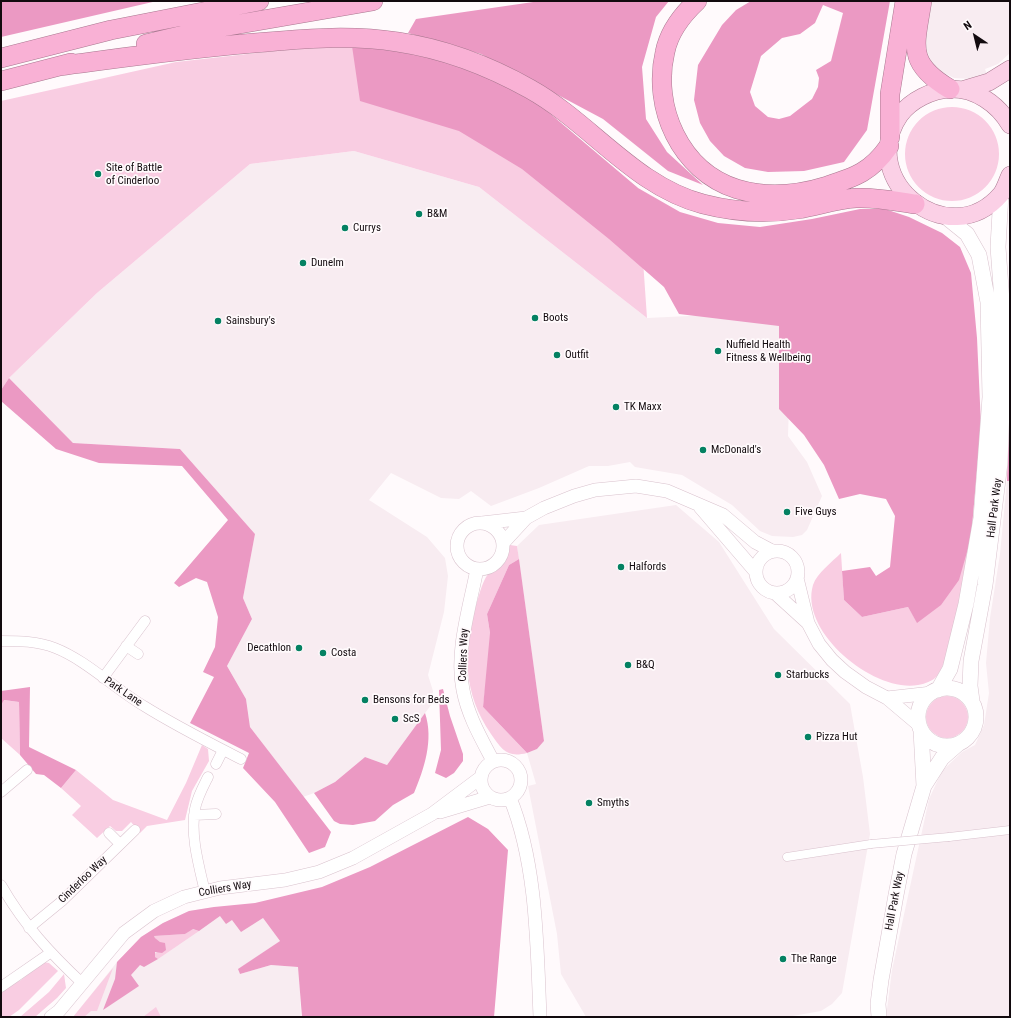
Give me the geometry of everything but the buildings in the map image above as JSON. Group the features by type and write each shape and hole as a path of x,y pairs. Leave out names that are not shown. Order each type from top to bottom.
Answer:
{"highway":[{"path":"1,58 111,30 259,1"},
{"path":"1,81 204,30 373,1"},
{"path":"697,1 686,12 674,30 665,51 662,92 669,124 680,144 693,161 717,180 736,189 758,194 786,195 810,191 858,176 871,168 889,142 890,94 905,1"},
{"path":"922,1 916,52 919,63 927,74 956,90"},
{"path":"59,66 233,44 336,36 399,42 457,56 500,73 520,83 569,114 644,177 672,193 702,204 732,210 770,212 795,210 853,198 875,198 915,204"}],"main road":[{"path":"1006,186 986,206 972,214 946,217 915,204 902,191 892,172 888,159 889,142 894,124 909,105 924,96 989,82 1010,69"},
{"path":"956,90 981,96 1003,114 1010,124"},
{"path":"1010,117 1010,124"},
{"name":"Hall Park Way","path":"972,701 970,686 971,660 986,577 1000,463 1004,381 1002,301 998,247 1006,186"},
{"name":"Hall Park Way","path":"935,691 950,669 961,630 981,518 990,397 988,302 979,255 967,234 946,217"},
{"path":"947,688 957,690 965,694 972,701 976,714 974,728 965,740 958,744 950,746 937,744 926,737 920,727 918,716 920,707 925,699 935,691 947,688"},
{"name":"Hall Park Way","path":"920,727 924,786"},
{"name":"Hall Park Way","path":"878,1017 880,992 904,854 924,786 942,758 958,744"}],"street":[{"path":"526,518 471,525 466,528 458,542 460,556 464,562 476,568 490,566 496,562 500,556 503,543 526,518 544,508 574,496 595,490 636,486 667,491 723,515 755,542 772,551 780,551 790,556 797,564 797,578 808,623 819,644 832,660 866,687 887,698 920,727"},
{"path":"698,505 755,571 761,587 775,593 808,623"},
{"path":"482,524 496,530 503,543"},
{"path":"755,571 760,558 772,551"},
{"name":"Colliers Way","path":"51,1017 59,1011 83,984 124,933 154,911 184,897 205,892 285,880 319,872 353,858 432,814 480,778 484,768 493,761 470,715 463,689 463,640 476,568"},
{"path":"775,593 786,591 795,583 797,578"},
{"path":"103,678 145,621"},
{"name":"Park Lane","path":"1,641 32,642 55,648 78,660 144,706 241,759"},
{"path":"126,646 138,654"},
{"path":"887,698 935,691"},
{"path":"216,764 223,750"},
{"path":"493,761 505,760 511,762 519,770 521,777 519,789 510,798 516,812 528,867 536,937 540,1017"},
{"path":"1,792 27,770"},
{"path":"205,892 194,829 194,814 198,799 208,777"},
{"path":"480,778 483,789 490,797"},
{"name":"Colliers Way","path":"432,814 490,797 500,800 510,798"},
{"path":"194,814 216,814"},
{"name":"Cinderloo Way","path":"29,928 62,901 135,830"},
{"path":"787,857 871,844 1010,830"},
{"path":"109,833 120,844"},
{"path":"2,887 29,928 50,953 83,984"},
{"path":"1,987 50,953"}],"shaded area":[{"path":"1,1 157,1 1,37"},
{"path":"540,1 669,1 656,17 642,67 646,119 667,152 703,185 668,171 603,119 481,54 408,33 416,19"},
{"path":"751,1 890,1 867,130 844,162 804,171 768,172 745,168 724,156 710,141 700,123 694,100 698,65 722,25 736,10","holes":["823,5 843,13 831,61 816,70 819,78 818,87 812,99 790,116 779,119 768,117 755,106 750,92 761,56 782,38 800,34 815,23"]},
{"path":"929,1 1010,1 1010,53 998,64 985,69 987,75 971,79 954,78 942,72 932,63 927,51 926,34"},
{"path":"352,46 541,106 638,188 647,318 479,187 354,151 250,164 97,293 9,378 1,390 1,101 176,62 292,49"},
{"path":"352,46 396,48 449,61 496,81 541,106 638,188 680,212 718,223 760,227 812,219 860,209 885,209 909,217 942,233 960,247 971,273 977,338 981,425 971,538 959,580 941,605 917,623 908,607 862,617 844,600 842,571 870,567 876,576 890,567 895,516 886,499 860,494 839,499 824,465 804,435 779,409 779,326 679,314 664,287 609,239 522,169 459,131 360,101"},
{"path":"952,107 970,111 985,121 995,136 999,154 995,172 985,187 970,197 952,201 934,197 919,187 909,172 905,154 909,136 919,121 934,111"},
{"path":"354,151 479,187 647,318 792,311 788,436 807,462 822,496 807,530 802,535 793,537 772,536 760,531 732,505 682,475 635,467 630,462 608,466 589,466 539,488 491,506 471,491 459,499 441,498 391,473 369,500 427,537 445,558 448,576 444,612 428,675 433,691 431,705 387,765 365,757 335,782 303,797 250,727 246,699 227,666 252,619 243,598 255,534 180,449 73,443 9,378 97,293 250,164"},
{"path":"9,378 73,443 180,449 255,534 243,598 252,619 227,666 246,699 250,727 331,832 325,847 309,853 275,802 243,768 249,753 190,723 214,677 203,672 215,647 218,617 207,582 196,578 179,587 174,583 228,520 182,466 99,463 56,449 1,401 1,390"},
{"path":"1010,400 1010,1017 886,1017 892,970 929,799 942,771 962,752 975,745 984,725 989,693 986,663 990,618 1000,554 1007,481"},
{"path":"1010,400 1010,481 1007,481"},
{"path":"676,505 719,542 774,629 850,704 863,777 870,834 842,993 832,1004 821,1011 787,1017 586,1017 561,974 557,934 528,786 536,784 527,753 537,749 544,741 517,546 539,525"},
{"path":"971,538 958,611 948,651 943,666 937,676 931,681 918,685 900,685 881,679 862,669 844,656 828,639 817,622 812,603 813,585 821,572 841,553 844,600 862,617 908,607 917,622"},
{"path":"510,545 517,546 519,559 509,565 487,614 490,633 490,649 483,707 527,753 520,754 514,754 506,751 498,744 491,734 475,703 468,672 469,639 480,591 486,577 501,561"},
{"path":"519,559 544,741 537,749 527,753 483,707 490,633 487,614 509,565"},
{"path":"30,687 29,747 76,770 61,788 44,775 36,774 20,755 19,702 4,700 1,705 1,691"},
{"path":"443,689 450,716 463,754 463,761 454,773 446,778 435,773 441,750 439,690"},
{"path":"943,696 951,696 962,702 968,713 968,721 962,732 951,738 943,738 932,732 926,721 926,713 932,702"},
{"path":"3,700 19,702 20,755 1,738 1,705"},
{"path":"425,713 428,723 427,754 414,793 393,805 375,821 353,825 340,824 334,821 314,793 335,782 365,757 387,765"},
{"path":"202,745 208,749 209,761 192,791 185,820 147,826 140,833 131,822 122,831 116,831 110,826 97,838 72,815 81,806 61,788 76,770 113,800 167,820 186,783"},
{"path":"468,817 488,829 508,850 494,1017 302,1017 298,967 271,965 240,974 238,969 280,941 263,918 241,932 232,920 226,924 220,916 199,931 193,929 185,934 154,936 160,942 165,943 166,950 162,953 155,952 155,957 158,959 144,967 140,965 131,975 139,986 103,1010 115,979 117,962 141,937 163,923 189,911 255,903 322,887 370,867"},
{"path":"214,907 263,918 280,941 239,969 240,974 271,965 299,967 301,1016 73,1017 117,962 141,937 163,923 189,911"},
{"path":"192,929 199,931 158,959 155,957 154,954 158,952 160,942 154,936 185,934"},
{"path":"43,962 49,963 58,971 19,1010 9,1017 1,1017 1,990 21,980"},
{"path":"113,968 97,1011 91,1011 84,1017 73,1017"},
{"path":"64,974 66,988 57,998 35,1017 20,1017 49,992"},
{"path":"156,1007 161,1017 143,1017"}],"place":[{"name":"Site of Battle of Cinderloo","path":"98,174"},
{"name":"B&M","path":"419,214"},
{"name":"Currys","path":"345,228"},
{"name":"Dunelm","path":"303,263"},
{"name":"Boots","path":"535,318"},
{"name":"Sainsbury's","path":"218,321"},
{"name":"Nuffield Health Fitness & Wellbeing","path":"718,351"},
{"name":"Outfit","path":"557,355"},
{"name":"TK Maxx","path":"616,407"},
{"name":"McDonald's","path":"703,450"},
{"name":"Five Guys","path":"787,512"},
{"name":"Halfords","path":"621,567"},
{"name":"Decathlon","path":"299,648"},
{"name":"Costa","path":"323,653"},
{"name":"B&Q","path":"628,665"},
{"name":"Starbucks","path":"778,675"},
{"name":"Bensons for Beds","path":"365,700"},
{"name":"ScS","path":"395,719"},
{"name":"Pizza Hut","path":"808,737"},
{"name":"Smyths","path":"589,803"},
{"name":"The Range","path":"783,959"}]}
